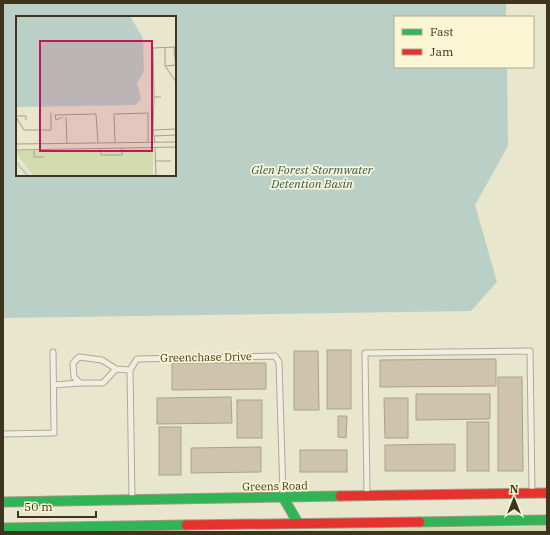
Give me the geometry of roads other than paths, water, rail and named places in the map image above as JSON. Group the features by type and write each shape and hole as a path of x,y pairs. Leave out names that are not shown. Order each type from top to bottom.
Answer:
{"main road":[{"name":"Greens Road","path":"3,502 132,503 283,497 547,493"},
{"path":"283,497 298,527"},
{"path":"3,528 132,523 298,527 403,526 547,520"}],"lane":[{"path":"367,496 365,353 530,351 532,493"},
{"path":"3,434 54,433 53,352"},
{"name":"Greenchase Drive","path":"130,370 137,359 275,356 278,358 283,497"},
{"path":"80,383 74,377 73,363 79,357 102,360 116,369 130,370 132,503"},
{"path":"54,385 103,383 116,369"}],"water":[{"name":"Glen Forest Stormwater Detention Basin","path":"3,3 506,3 506,16 394,16 394,68 507,68 508,146 475,205 497,282 471,311 3,318"}]}
